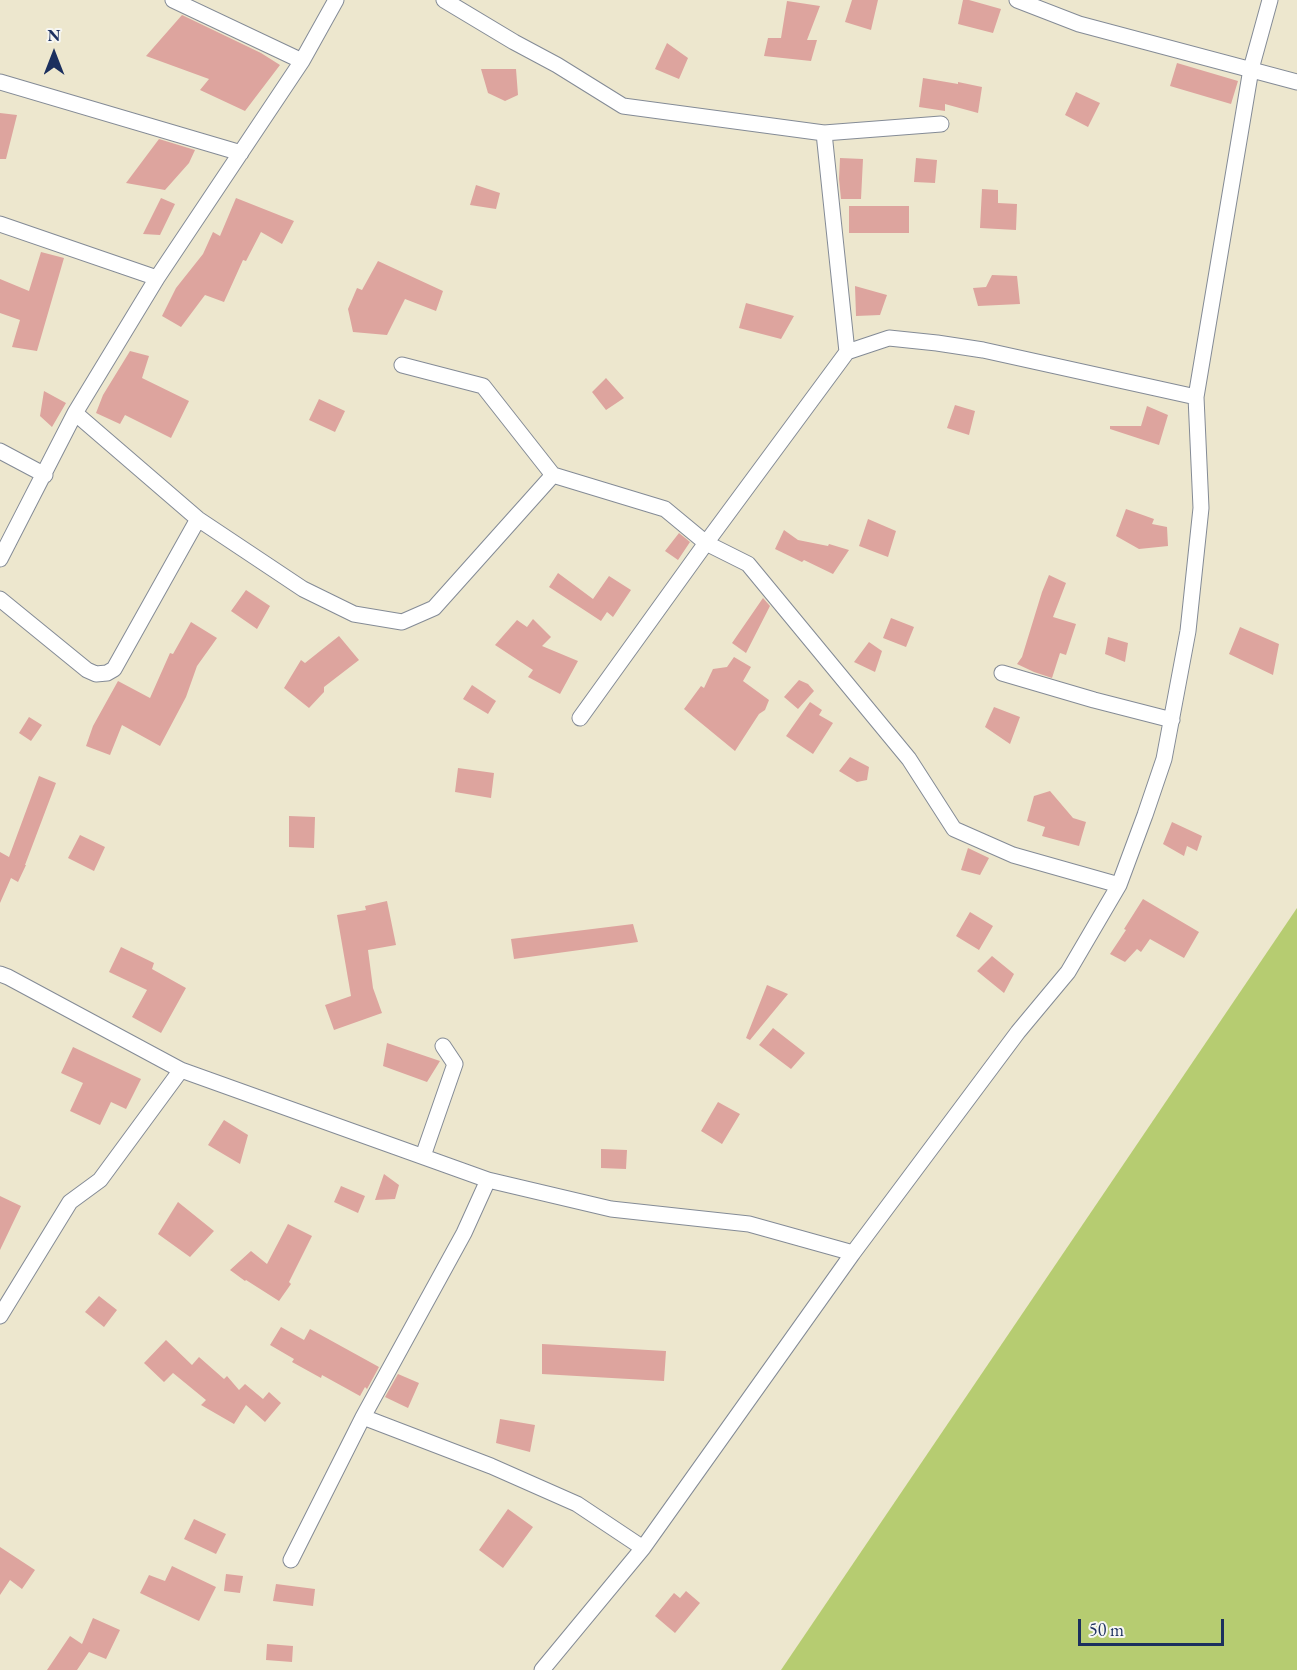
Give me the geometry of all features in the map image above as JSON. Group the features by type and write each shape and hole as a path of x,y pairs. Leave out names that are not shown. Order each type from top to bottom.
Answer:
{"street":[{"path":"173,0 302,61"},
{"path":"0,559 75,413 157,278 302,61 336,0"},
{"path":"444,0 623,106 824,133 941,124"},
{"path":"1017,0 1079,24 1297,82"},
{"path":"542,1670 643,1548 853,1253 1018,1032 1068,972 1119,885 1164,759 1188,631 1201,508 1196,397 1251,69 1270,0"},
{"path":"0,82 241,153"},
{"path":"824,133 847,352"},
{"path":"0,224 157,278"},
{"path":"580,718 705,543 847,352 889,338 937,343 984,350 1196,397"},
{"path":"402,365 483,386 553,475 665,509 705,543 748,564 909,759 954,829 1013,855 1119,885"},
{"path":"75,413 198,519 303,589 354,614 402,622 434,608 553,475"},
{"path":"0,451 45,475"},
{"path":"0,599 87,670 96,674 107,673 114,669 198,519"},
{"path":"1002,674 1172,720"},
{"path":"0,974 181,1070 488,1180 611,1209 749,1224 853,1253"},
{"path":"423,1156 455,1064 443,1046"},
{"path":"0,1316 70,1202 100,1180 181,1070"},
{"path":"291,1560 363,1417 464,1233 488,1180"},
{"path":"363,1417 491,1466 578,1504 643,1548"}],"green space":[{"path":"1297,908 1297,1670 781,1670"}],"building":[{"path":"852,0 878,0 871,30 845,22"},
{"path":"963,0 1001,9 993,33 958,24"},
{"path":"787,1 820,6 807,40 817,40 811,61 764,56 768,38 781,38"},
{"path":"182,15 261,53 280,65 245,111 200,90 209,79 146,56"},
{"path":"667,43 688,58 679,79 655,69"},
{"path":"1177,63 1238,81 1231,104 1170,86"},
{"path":"481,69 516,69 518,95 505,101 488,93"},
{"path":"923,78 982,87 978,113 945,104 945,111 919,107"},
{"path":"1076,92 1100,103 1088,127 1065,115"},
{"path":"0,113 17,115 6,159 0,159"},
{"path":"159,139 195,150 189,163 165,190 126,183"},
{"path":"840,158 863,159 861,199 841,199"},
{"path":"916,158 937,160 935,183 914,182"},
{"path":"476,185 500,193 496,209 470,205"},
{"path":"982,189 998,190 998,203 1017,204 1016,230 980,228"},
{"path":"161,198 175,204 160,235 143,234"},
{"path":"236,198 294,221 282,244 261,232 246,261 243,260 224,302 205,295 181,327 162,316 176,288 203,254 213,232 220,236"},
{"path":"849,206 909,206 909,233 849,233"},
{"path":"41,252 64,258 37,351 12,347 20,320 0,313 0,279 29,291"},
{"path":"378,261 443,291 436,311 405,299 387,335 353,332 348,309 357,288 362,290"},
{"path":"992,275 1017,276 1020,304 978,306 973,288 986,287"},
{"path":"855,286 887,295 880,315 856,316"},
{"path":"746,303 794,316 781,339 739,328"},
{"path":"130,351 149,356 142,378 189,401 171,438 125,415 120,424 96,413 103,395"},
{"path":"606,378 624,398 606,410 592,392"},
{"path":"44,391 66,403 52,427 40,416"},
{"path":"319,399 345,411 335,432 309,420"},
{"path":"955,405 975,411 969,435 947,428"},
{"path":"1147,406 1168,415 1159,445 1110,429 1110,426 1141,426"},
{"path":"1126,509 1154,519 1152,524 1167,527 1168,546 1139,549 1116,536"},
{"path":"868,519 896,531 888,557 859,546"},
{"path":"784,530 798,540 828,546 829,544 849,550 833,574 775,549"},
{"path":"679,533 690,542 678,560 665,551"},
{"path":"558,573 593,599 609,576 631,590 613,617 607,612 601,621 549,587"},
{"path":"1049,575 1066,583 1053,617 1076,624 1066,655 1060,653 1052,678 1017,664 1022,657"},
{"path":"246,590 270,606 257,629 231,611"},
{"path":"763,598 770,606 746,653 732,643"},
{"path":"891,618 914,627 906,647 883,638"},
{"path":"533,619 551,637 542,646 578,661 560,694 528,677 533,670 495,645 517,620 527,627"},
{"path":"191,622 217,638 197,666 186,697 160,746 122,725 110,755 86,746 93,726 118,681 150,698 170,653 173,654"},
{"path":"1240,627 1279,644 1273,675 1229,654"},
{"path":"339,636 359,660 324,687 324,692 309,708 284,688 301,660 305,663"},
{"path":"1108,637 1128,643 1125,662 1105,654"},
{"path":"869,642 882,651 875,672 854,662"},
{"path":"734,657 751,667 743,681 769,700 765,710 759,714 735,751 684,709 701,686 704,688 713,669 727,667"},
{"path":"799,680 808,684 814,691 798,709 784,697"},
{"path":"472,685 496,701 488,714 463,699"},
{"path":"810,702 822,710 819,715 833,723 813,754 786,736"},
{"path":"994,707 1020,717 1010,744 985,727"},
{"path":"29,717 42,725 31,741 19,733"},
{"path":"850,757 869,767 867,780 857,782 839,771"},
{"path":"458,768 494,773 491,798 455,792"},
{"path":"39,776 56,783 26,865 18,882 11,878 0,903 0,852 9,857"},
{"path":"1050,791 1073,818 1086,822 1079,846 1042,836 1045,827 1027,821 1034,796"},
{"path":"289,816 315,817 314,848 289,847"},
{"path":"1172,822 1202,836 1197,851 1187,846 1184,856 1163,844"},
{"path":"80,835 105,847 94,871 68,858"},
{"path":"968,848 989,858 980,875 961,870"},
{"path":"1143,899 1199,932 1184,958 1150,939 1141,952 1137,949 1125,962 1110,954"},
{"path":"387,901 396,945 368,950 373,988 382,1013 334,1030 325,1005 351,996 337,915 366,910 365,906"},
{"path":"970,912 993,926 979,950 956,936"},
{"path":"633,924 638,942 514,959 511,939"},
{"path":"121,947 154,963 152,969 186,988 161,1033 132,1017 147,990 109,972"},
{"path":"992,956 1014,974 1004,993 977,971"},
{"path":"767,985 788,994 750,1040 746,1038"},
{"path":"773,1028 805,1053 791,1069 759,1045"},
{"path":"387,1043 440,1061 427,1082 383,1066"},
{"path":"73,1047 141,1079 126,1109 111,1102 100,1125 70,1111 83,1083 61,1073"},
{"path":"718,1102 740,1114 722,1144 701,1131"},
{"path":"224,1120 248,1135 240,1164 208,1145"},
{"path":"601,1149 627,1150 626,1169 601,1168"},
{"path":"384,1174 399,1185 395,1199 375,1200"},
{"path":"341,1186 365,1196 358,1213 334,1202"},
{"path":"0,1196 21,1206 0,1250"},
{"path":"178,1202 214,1231 190,1257 158,1234"},
{"path":"288,1224 312,1236 289,1282 291,1284 279,1301 230,1270 251,1251 267,1264"},
{"path":"99,1296 117,1310 104,1327 85,1312"},
{"path":"281,1327 304,1340 310,1329 379,1367 367,1389 365,1387 360,1396 292,1362 294,1359 270,1345"},
{"path":"166,1340 192,1365 199,1357 224,1379 227,1376 239,1390 245,1384 263,1399 269,1392 281,1403 265,1422 246,1405 234,1424 201,1405 206,1400 173,1373 164,1382 144,1363"},
{"path":"542,1344 666,1351 664,1381 542,1374"},
{"path":"398,1374 419,1383 408,1408 385,1397"},
{"path":"500,1419 535,1425 530,1452 496,1443"},
{"path":"508,1509 533,1527 503,1568 479,1550"},
{"path":"194,1519 226,1534 216,1554 184,1539"},
{"path":"0,1547 35,1570 22,1589 10,1580 0,1595"},
{"path":"172,1566 216,1587 199,1621 140,1593 149,1575 165,1581"},
{"path":"226,1574 243,1576 240,1593 224,1591"},
{"path":"276,1584 315,1589 313,1606 273,1601"},
{"path":"686,1591 700,1603 675,1633 655,1616 674,1593 680,1598"},
{"path":"93,1618 120,1630 106,1659 89,1652 77,1670 47,1670 70,1636 82,1644"},
{"path":"267,1644 293,1646 292,1662 266,1660"}]}
